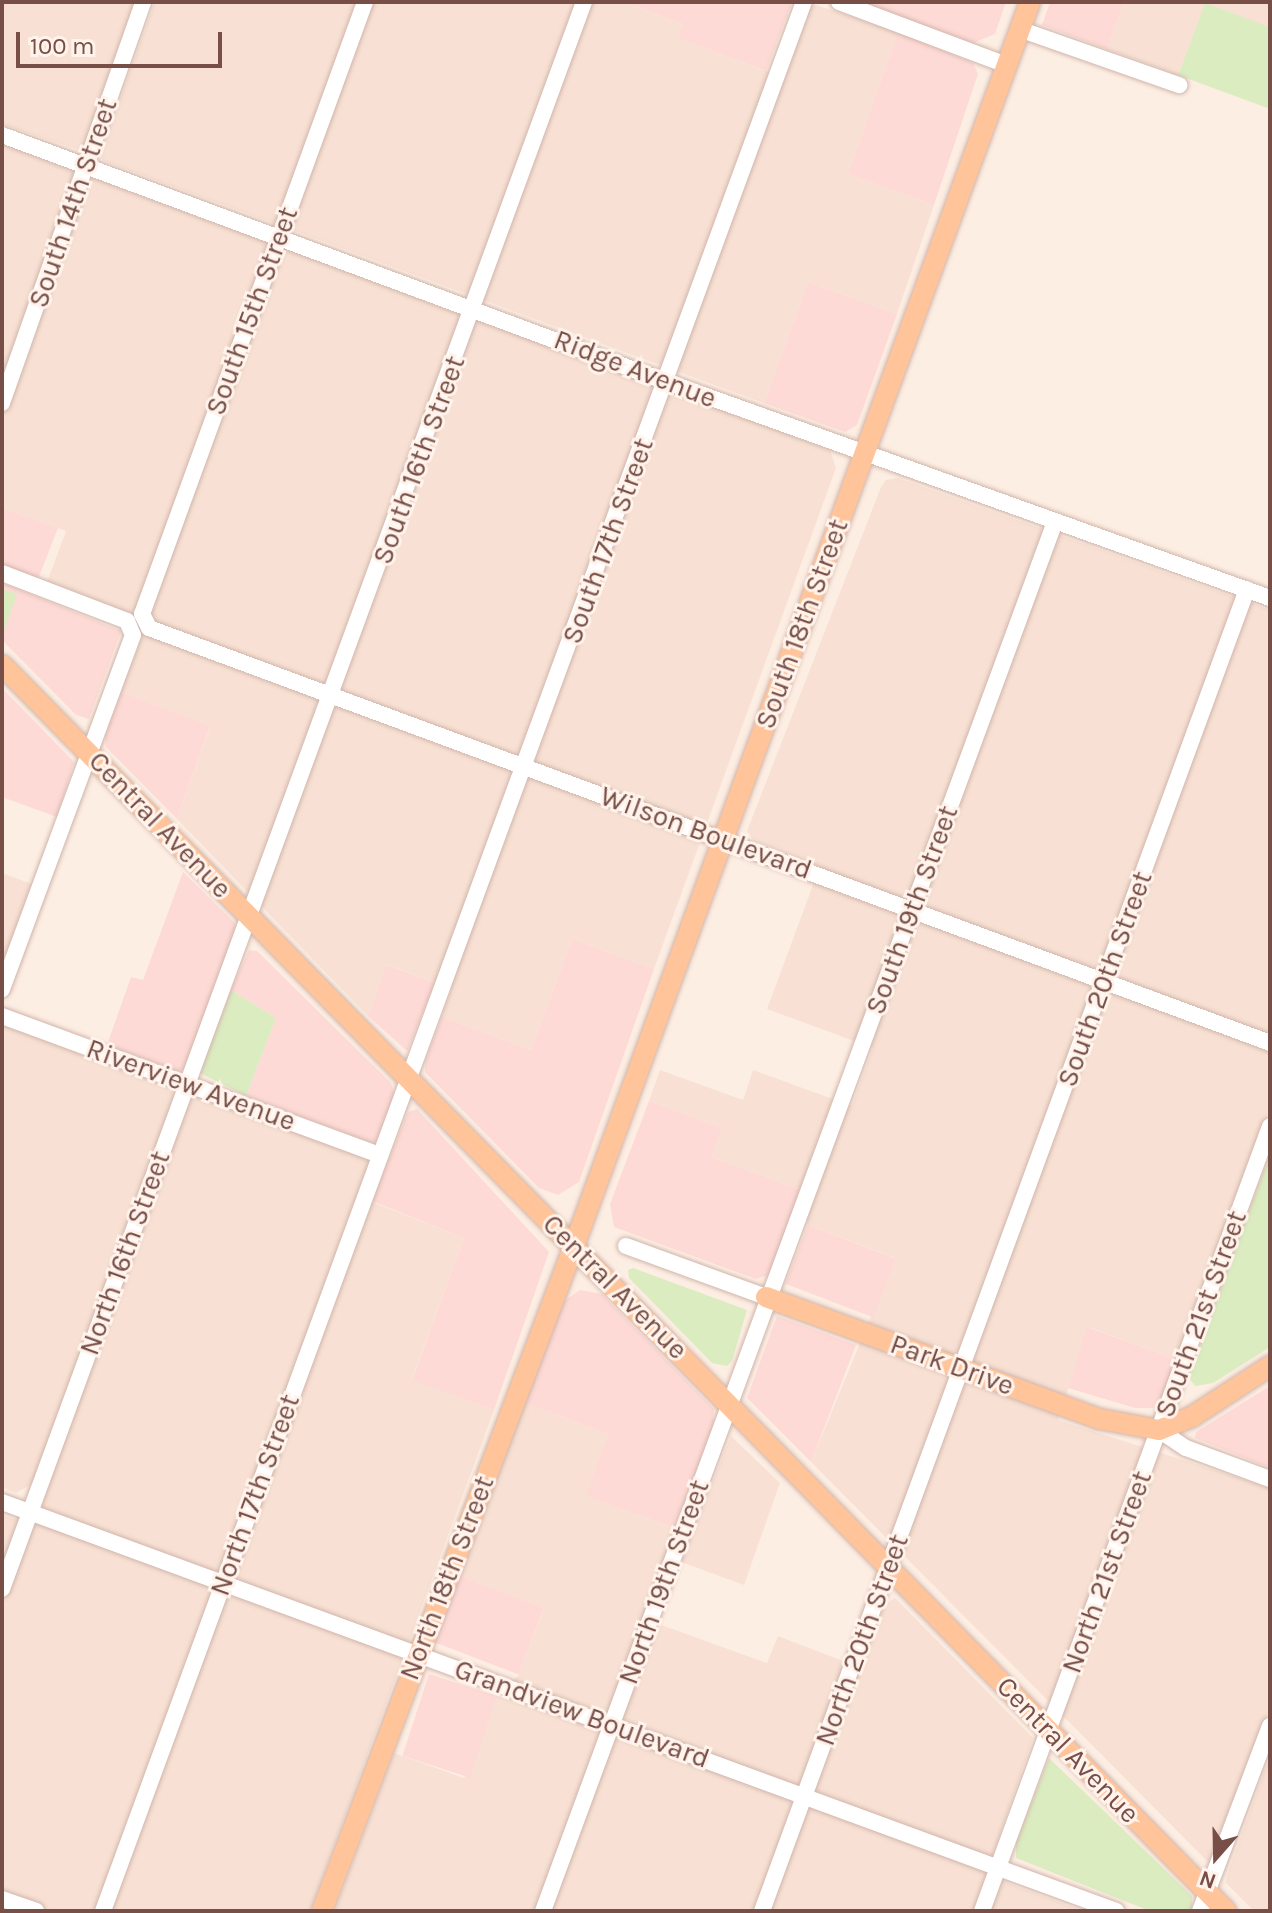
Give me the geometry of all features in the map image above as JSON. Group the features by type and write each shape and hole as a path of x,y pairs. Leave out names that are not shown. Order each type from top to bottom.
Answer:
{"main road":[{"name":"South 18th Street","path":"574,1246 1030,2"},
{"name":"Central Avenue","path":"2,665 1049,1731 1204,1902 1226,1911"},
{"name":"North 18th Street","path":"322,1911 574,1246"},
{"name":"Park Drive","path":"766,1297 1100,1419 1159,1430"},
{"path":"1159,1430 1193,1416 1270,1366"}],"street":[{"name":"South 14th Street","path":"2,403 143,2"},
{"name":"South 15th Street","path":"2,990 365,2"},
{"name":"South 16th Street","path":"250,916 584,2"},
{"name":"South 17th Street","path":"410,1080 804,2"},
{"path":"839,2 1007,65"},
{"path":"1019,29 1179,85"},
{"name":"Ridge Avenue","path":"2,135 667,382 1270,598"},
{"name":"South 19th Street","path":"766,1297 1055,522"},
{"name":"Wilson Boulevard","path":"2,573 913,908 1270,1043"},
{"name":"South 20th Street","path":"962,1368 1247,589"},
{"name":"North 16th Street","path":"2,1589 250,916"},
{"name":"Riverview Avenue","path":"2,1016 380,1155"},
{"name":"North 17th Street","path":"103,1911 410,1080"},
{"name":"South 21st Street","path":"1149,1457 1270,1126"},
{"name":"Park Drive","path":"626,1246 766,1297"},
{"name":"North 19th Street","path":"543,1911 766,1297"},
{"name":"North 20th Street","path":"762,1911 962,1368"},
{"path":"1159,1430 1186,1448 1270,1479"},
{"name":"North 21st Street","path":"982,1911 1149,1457"},
{"name":"Grandview Boulevard","path":"2,1502 1116,1911"},
{"path":"1204,1902 1270,1726"},
{"path":"2,1899 36,1911"}],"shaded area":[{"path":"2,2 137,2 82,151 2,124"},
{"path":"155,2 625,2 683,24 679,38 784,78 810,6 816,5 898,32 848,174 934,205 897,314 808,282 764,403 104,161 100,156"},
{"path":"625,2 792,2 766,71 678,38 683,24"},
{"path":"861,2 1006,2 995,34 973,43"},
{"path":"1050,2 1124,2 1107,49 1042,25"},
{"path":"1124,2 1270,2 1270,27 1205,4 1178,75 1107,49"},
{"path":"898,32 973,63 978,74 934,205 848,174"},
{"path":"2,143 830,450 836,468 654,969 572,939 531,1050 442,1017 451,989 388,965 368,1016 177,819 210,727 121,692 141,639 128,615 47,582 66,531 2,508"},
{"path":"808,282 897,314 857,425 845,432 764,403"},
{"path":"898,478 1270,610 1270,1108 1178,1360 1088,1327 1058,1420 1270,1488 1270,1708 1210,1864 811,1462 895,1258 808,1225 801,1190 712,1157 722,1128 649,1101 660,1070 743,1100 753,1070 852,1106 873,1048 767,1009 820,866 754,841 747,831 881,487 886,480"},
{"path":"2,508 58,528 38,579 2,565"},
{"path":"2,583 121,631 89,719 76,715 2,640"},
{"path":"2,688 74,762 57,817 2,797"},
{"path":"121,692 210,726 177,819 106,747 105,736"},
{"path":"183,872 235,923 234,936 185,1068 179,1071 107,1045 131,977 143,980"},
{"path":"2,873 32,884 2,963"},
{"path":"572,939 654,969 579,1182 558,1195 539,1188 425,1072 425,1062 442,1017 531,1050"},
{"path":"249,950 257,951 391,1083 395,1098 378,1140 373,1143 246,1096 276,1018 231,990"},
{"path":"387,965 435,983 407,1051 368,1016"},
{"path":"2,1022 366,1156 369,1164 357,1196 464,1238 412,1379 494,1410 310,1911 2,1911 2,1515 34,1526 109,1320 96,1315 32,1484 16,1493 2,1487"},
{"path":"649,1101 722,1128 712,1157 801,1190 769,1275 756,1279 614,1227 610,1204"},
{"path":"417,1109 549,1252 494,1410 412,1380 464,1238 372,1201 408,1112"},
{"path":"808,1225 896,1259 873,1318 785,1284"},
{"path":"580,1290 602,1294 714,1409 713,1426 675,1528 586,1496 608,1434 525,1403 564,1301"},
{"path":"777,1316 856,1345 811,1462 747,1398"},
{"path":"1087,1327 1178,1360 1160,1408 1135,1408 1068,1388"},
{"path":"1270,1386 1270,1468 1195,1438 1196,1432"},
{"path":"525,1403 608,1434 587,1496 675,1528 642,1618 767,1663 778,1636 861,1668 885,1604 895,1598 1033,1738 986,1875 1083,1911 335,1911 394,1753 464,1778 496,1696 518,1676 544,1609 460,1576"},
{"path":"731,1436 780,1483 744,1585 681,1562"},
{"path":"460,1576 544,1608 519,1675 435,1642"},
{"path":"429,1674 497,1696 470,1778 402,1756"},
{"path":"1270,1756 1270,1911 1254,1911 1226,1883"}],"green space":[{"path":"1205,3 1270,27 1270,109 1178,75"},
{"path":"2,589 17,594 4,631 2,630"},
{"path":"231,990 276,1018 246,1096 200,1073"},
{"path":"1270,1154 1270,1347 1213,1383 1195,1386 1188,1376"},
{"path":"633,1268 747,1310 732,1361 727,1366 712,1363 629,1278 628,1270"},
{"path":"1049,1758 1192,1896 1192,1911 1150,1911 1016,1858 1016,1842"}]}
